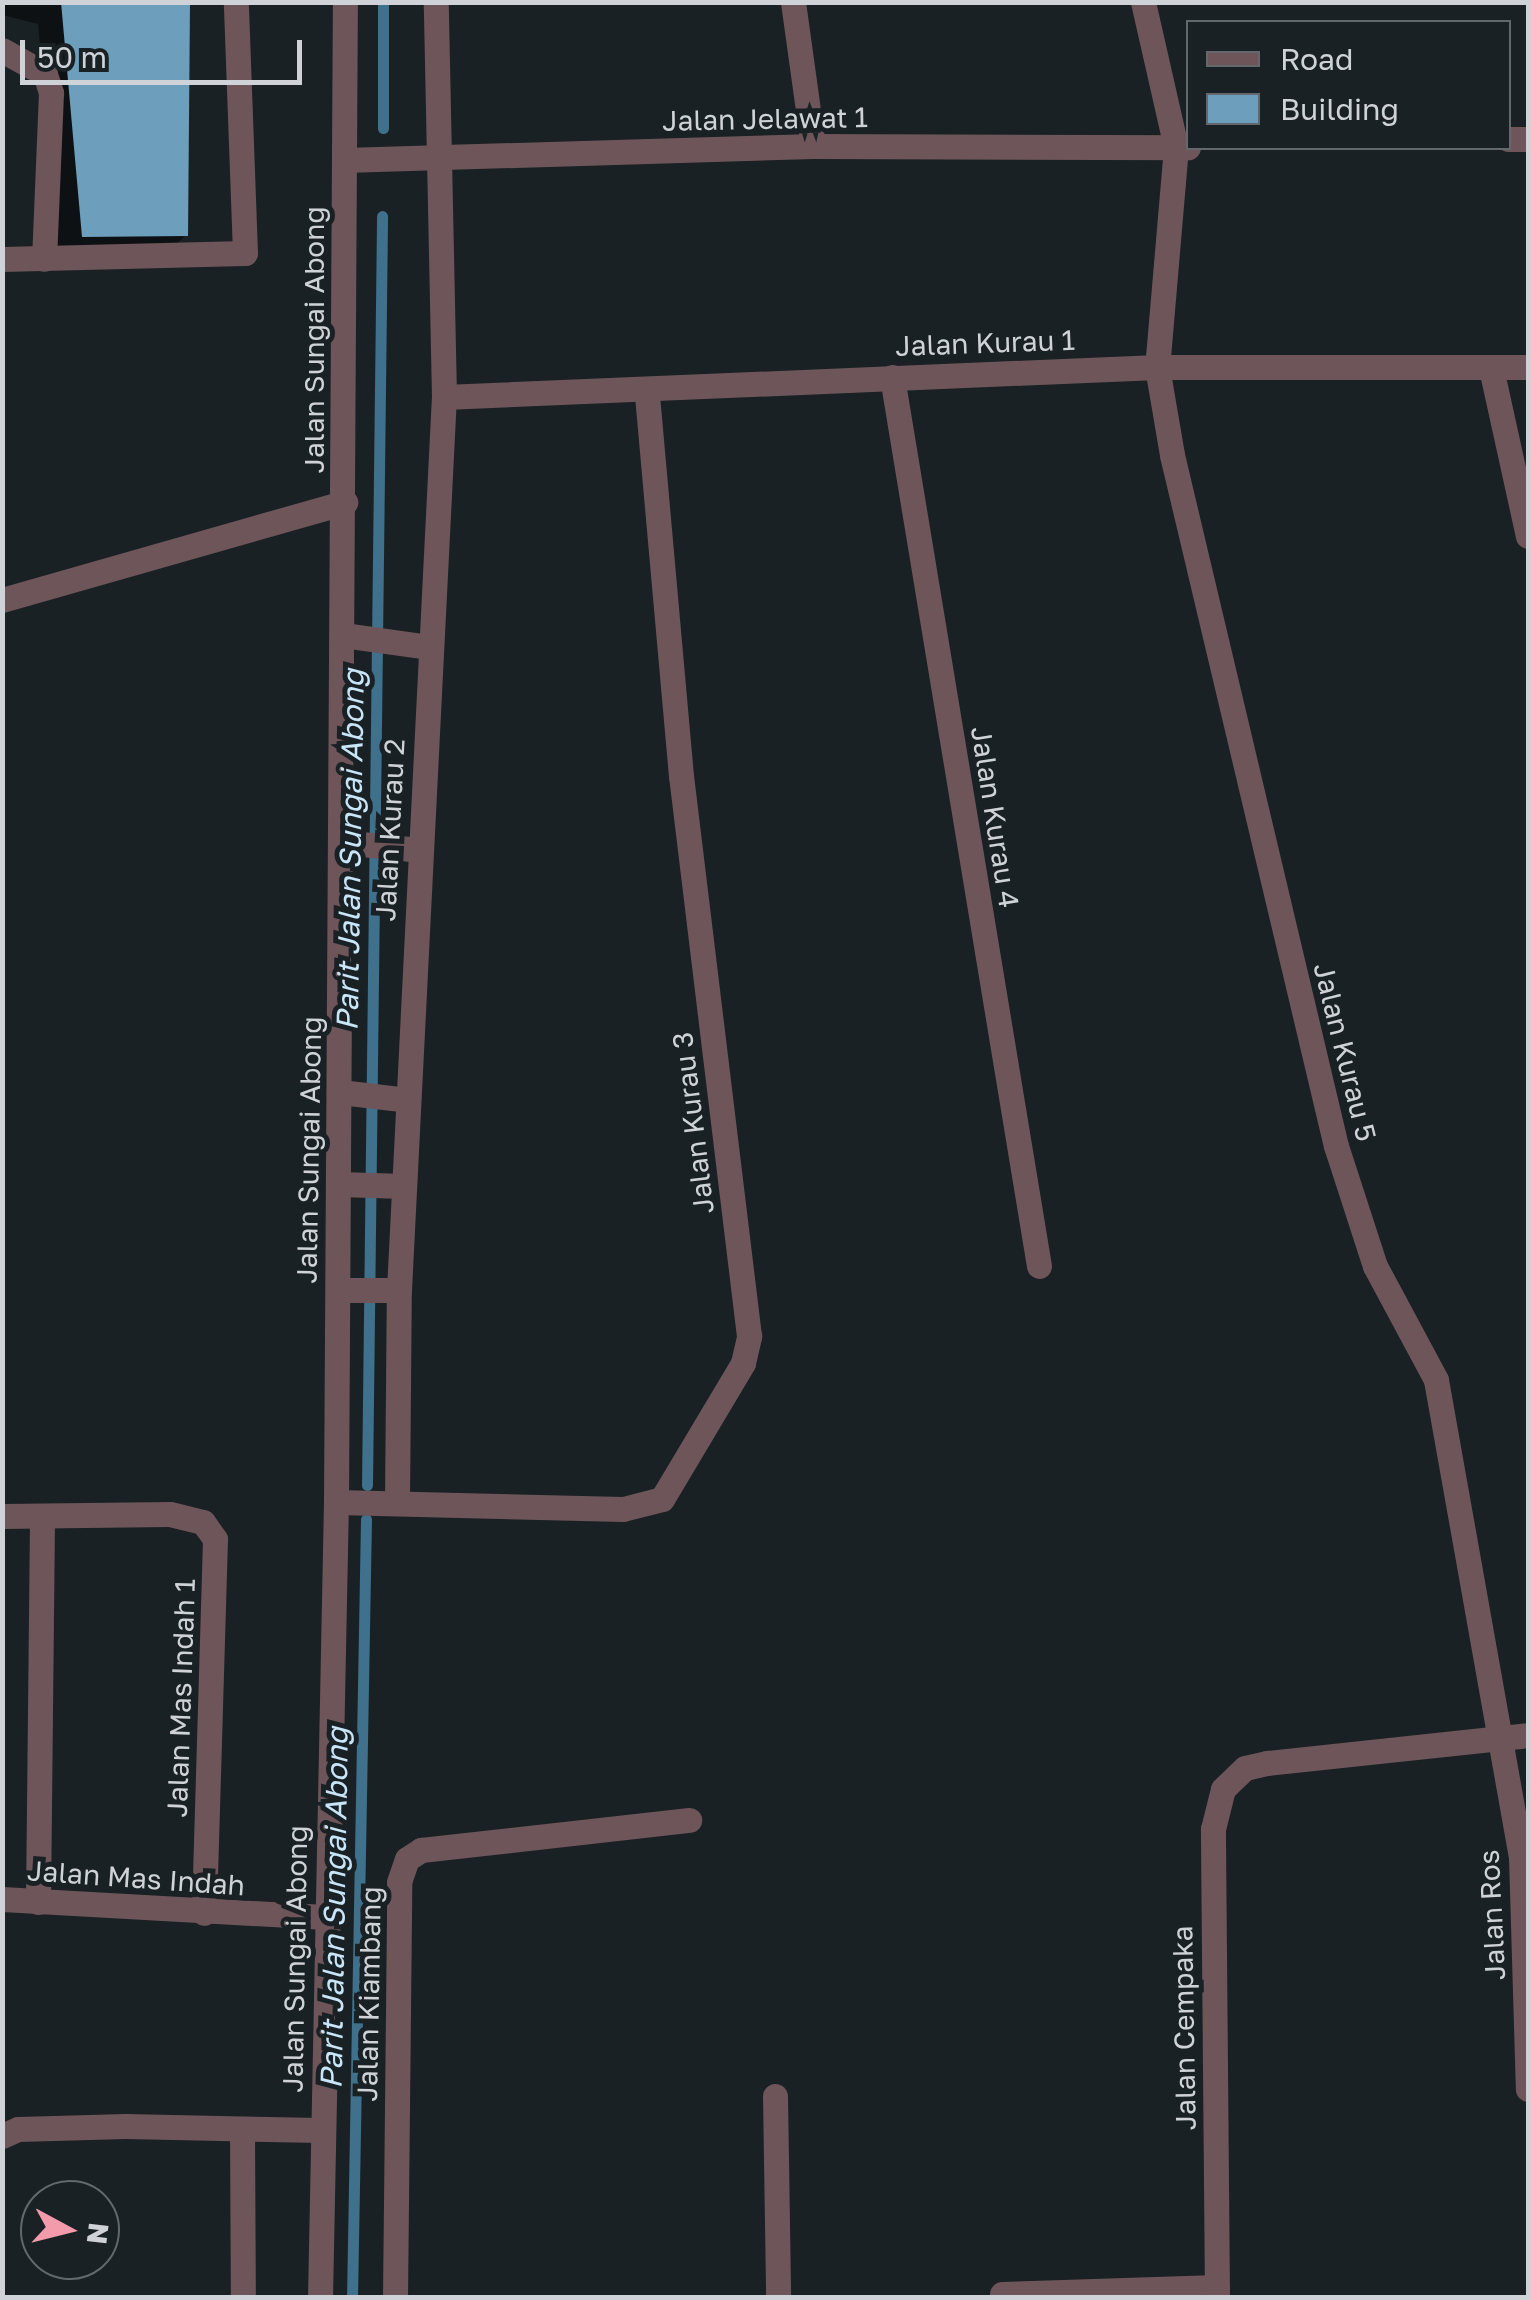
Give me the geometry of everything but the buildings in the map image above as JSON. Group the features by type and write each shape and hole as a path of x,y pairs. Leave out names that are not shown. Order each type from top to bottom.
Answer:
{"street":[{"path":"2,259 245,253 236,2"},
{"name":"Jalan Sungai Abong","path":"320,2298 336,1502 370,1290 350,1185 354,637 345,502 344,2"},
{"name":"Jalan Kurau 2","path":"397,1502 370,1290 396,1186 416,645 444,397 434,161 436,2"},
{"path":"793,2 813,146"},
{"name":"Jalan Kurau 5","path":"1143,2 1182,147 1157,367 1336,1146 1376,1266 1436,1380 1498,1740"},
{"path":"2,50 45,74 52,93 44,259"},
{"name":"Jalan Jelawat 1","path":"344,160 434,161 813,146 1182,147"},
{"name":"Jalan Kurau 1","path":"444,397 647,392 1157,367 1528,367"},
{"path":"1492,368 1528,536"},
{"name":"Jalan Kurau 4","path":"892,377 1039,1266"},
{"name":"Jalan Kurau 3","path":"336,1502 623,1508 662,1499 743,1363 750,1336 681,776 647,392"},
{"path":"2,600 345,502"},
{"path":"354,637 416,645"},
{"path":"354,843 408,848"},
{"path":"350,1093 398,1099"},
{"path":"350,1185 396,1186"},
{"name":"Jalan Mas Indah 1","path":"42,1517 170,1514 202,1522 215,1539 204,1913"},
{"path":"2,1516 42,1517 38,1902"},
{"path":"1498,1740 1528,1735"},
{"name":"Jalan Cempaka","path":"1217,2292 1213,1829 1223,1790 1245,1768 1498,1740"},
{"name":"Jalan Ros","path":"1498,1740 1522,1857 1528,2089"},
{"name":"Jalan Kiambang","path":"395,2298 399,1882 408,1859 420,1850 689,1820"},
{"name":"Jalan Mas Indah","path":"2,1899 326,1917"},
{"path":"775,2096 778,2298"},
{"path":"2,2136 18,2129 108,2126 322,2130"},
{"path":"242,2130 243,2298"},
{"path":"1002,2294 1217,2292"}],"waterway":[{"name":"Parit Jalan Sungai Abong","path":"383,2 383,128"},
{"name":"Parit Jalan Sungai Abong","path":"367,1485 382,216"},
{"name":"Parit Jalan Sungai Abong","path":"352,2298 366,1519"}]}
